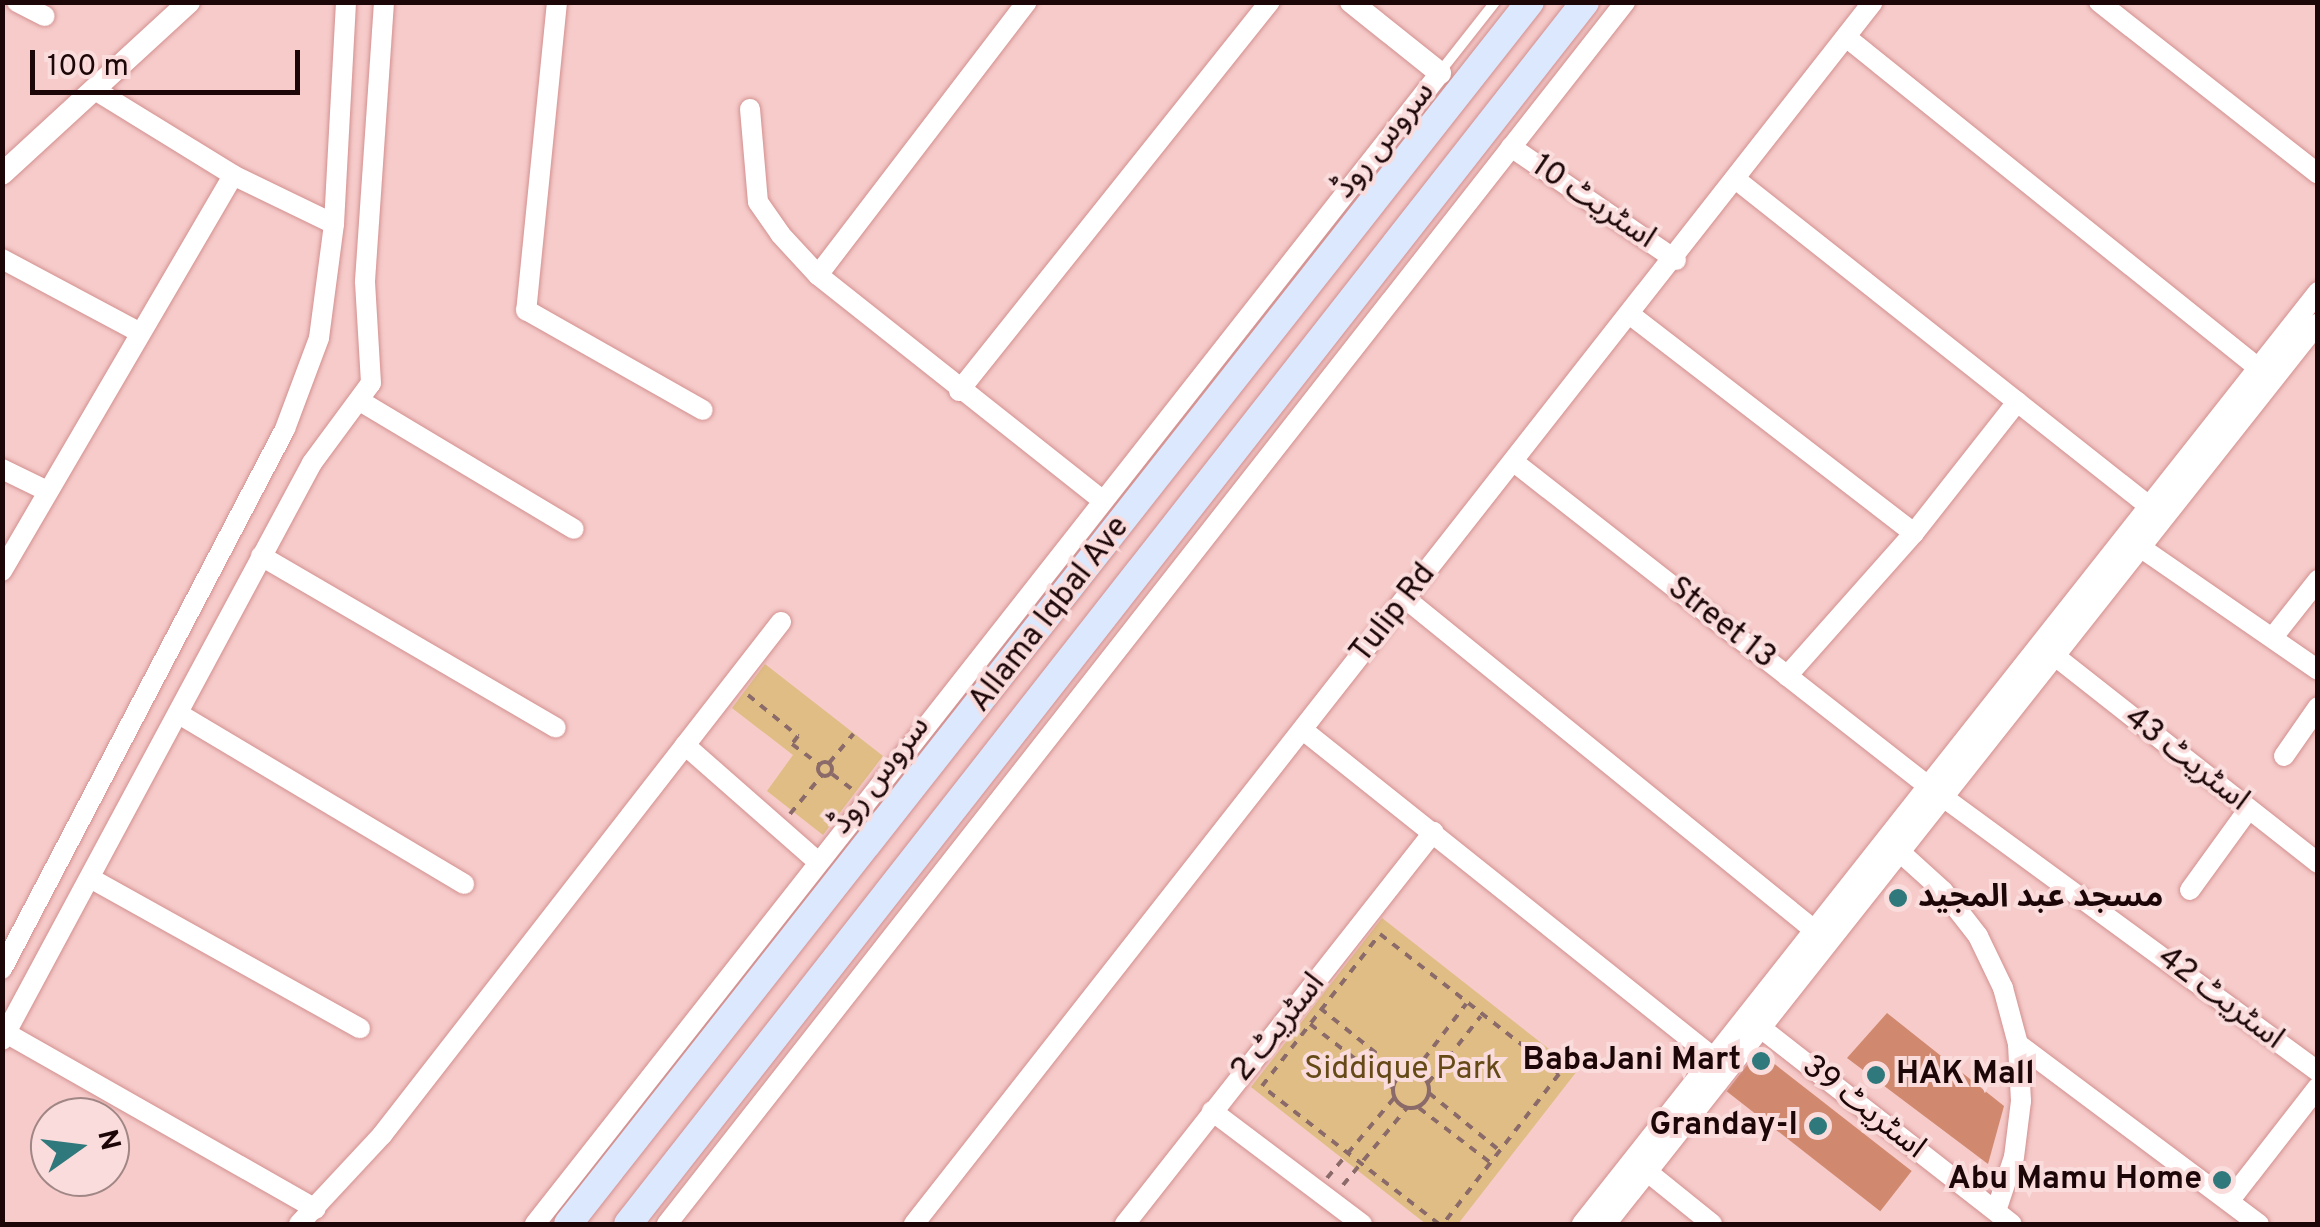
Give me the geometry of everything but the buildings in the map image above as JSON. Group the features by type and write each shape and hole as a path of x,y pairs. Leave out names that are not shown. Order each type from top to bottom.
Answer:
{"main road":[{"name":"Allama Iqbal Ave","path":"568,1224 1530,2"},
{"name":"Allama Iqbal Ave","path":"628,1224 1585,2"}],"street":[{"path":"17,2 45,16"},
{"path":"2,174 190,2"},
{"path":"2,969 285,429 319,338 334,224 346,2"},
{"path":"316,1210 4,1036 326,439 371,383 374,356 365,281 384,2"},
{"path":"557,2 526,310 703,410"},
{"path":"818,275 1027,2"},
{"path":"959,391 1270,2"},
{"path":"1351,2 1440,73"},
{"path":"667,1224 1625,2"},
{"name":"Tulip Rd","path":"914,1224 1738,181 1873,2"},
{"path":"2100,2 2318,174"},
{"path":"1846,38 2265,374"},
{"name":"سروس روڈ","path":"534,1224 1099,498 1440,73"},
{"path":"95,90 232,175 334,224"},
{"path":"750,109 758,202 818,275 959,391 1099,498"},
{"name":"اسٹریٹ 10","path":"1511,146 1676,260"},
{"path":"2,570 136,331 232,175"},
{"path":"1738,181 2149,506"},
{"path":"2,259 136,331"},
{"path":"1721,1064 1761,1028 1822,937 1900,852 1937,791 2055,656 2140,547 2265,374 2318,292"},
{"path":"1632,316 1914,533"},
{"path":"1606,1224 1641,1166 1937,791 2149,506 2265,374 2318,323"},
{"path":"360,401 574,529"},
{"path":"1787,676 1914,533 2017,402"},
{"name":"Street 13","path":"1514,462 1937,791"},
{"path":"2,468 45,490"},
{"path":"2140,547 2318,670"},
{"path":"261,556 556,728"},
{"path":"2274,637 2318,580"},
{"path":"1406,600 1822,937"},
{"path":"299,1224 316,1210 382,1134 781,622"},
{"name":"اسٹریٹ 43","path":"2055,656 2318,863"},
{"path":"2284,756 2318,707"},
{"path":"179,714 464,884"},
{"path":"1304,730 1721,1064"},
{"path":"684,745 816,860"},
{"name":"اسٹریٹ 42","path":"1937,791 2318,1071"},
{"path":"2190,890 2248,810"},
{"name":"اسٹریٹ 2","path":"1126,1224 1433,832"},
{"path":"1900,852 1943,890 1978,936 2003,988 2018,1044 2016,1138 2004,1218"},
{"path":"90,878 360,1028"},
{"name":"اسٹریٹ 39","path":"1761,1028 2004,1218"},
{"path":"2018,1044 2260,1224"},
{"path":"2230,1200 2318,1087"},
{"path":"1212,1112 1362,1224"},
{"path":"1582,1224 1641,1166"},
{"path":"1641,1166 1712,1224"}],"lane":[{"name":"سروس روڈ","path":"1440,73 1494,2"}],"path":[{"path":"733,683 798,736 792,744 820,764 830,764"},
{"path":"830,774 830,764 853,734"},
{"path":"820,764 822,775"},
{"path":"778,828 822,775 830,774 864,798"},
{"path":"1380,934 1559,1074 1441,1224 1262,1086 1322,1010 1380,934"},
{"path":"1299,1004 1322,1010 1402,1074"},
{"path":"1299,1004 1310,1024 1393,1088"},
{"path":"1407,1108 1394,1097 1393,1088 1402,1074 1414,1072 1466,1004"},
{"path":"1417,1107 1429,1092 1428,1082 1482,1014"},
{"path":"1414,1072 1428,1082"},
{"path":"1429,1092 1500,1150"},
{"path":"1323,1195 1348,1154 1394,1097"},
{"path":"1323,1195 1361,1165 1407,1108 1417,1107 1491,1163"}],"green space":[{"path":"765,664 883,756 823,835 767,791 793,755 732,708"},
{"name":"Siddique Park","path":"1382,918 1577,1071 1458,1224 1426,1224 1251,1087"}],"place":[{"name":"مسجد عبد المجید","path":"1898,898"},
{"name":"BabaJani Mart","path":"1761,1061"},
{"name":"HAK Mall","path":"1876,1075"},
{"name":"Granday-I","path":"1818,1126"},
{"name":"Abu Mamu Home","path":"2222,1180"}]}
